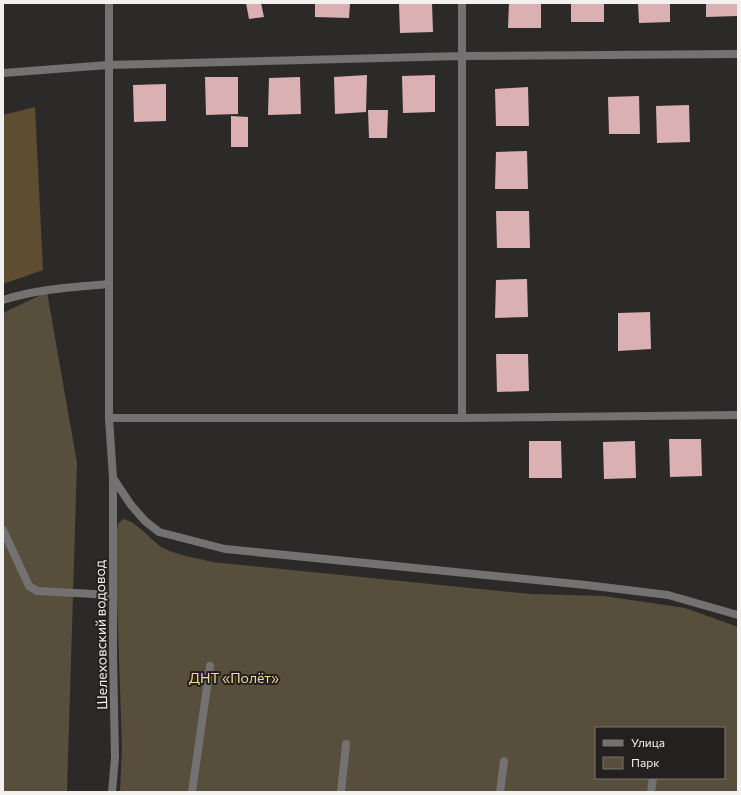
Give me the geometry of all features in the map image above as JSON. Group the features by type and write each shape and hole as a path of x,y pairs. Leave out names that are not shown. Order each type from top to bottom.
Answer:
{"street":[{"name":"Шелеховский водовод","path":"109,3 108,418 113,478 113,595 116,757 112,792"},
{"path":"462,3 462,418"},
{"path":"3,73 108,65 462,56 738,54"},
{"path":"3,300 18,295 65,287 108,284"},
{"path":"108,418 462,418 738,415"},
{"path":"113,478 131,505 145,521 158,532 196,543 225,549 646,592 668,595 738,615"},
{"path":"3,530 29,586 37,591 113,595"},
{"path":"192,792 210,666"},
{"path":"341,792 346,744"},
{"path":"500,792 504,761"},
{"path":"651,792 653,779"}],"green space":[{"path":"47,292 77,463 67,792 3,792 3,313"},
{"name":"ДНТ «Полёт»","path":"123,519 139,527 153,541 163,548 212,562 531,594 604,596 685,608 738,627 738,792 120,792 122,747 115,538 118,524"}],"shaded area":[{"path":"35,107 43,270 3,284 3,115"}],"building":[{"path":"246,3 261,3 264,17 249,19"},
{"path":"315,3 350,3 349,18 315,17"},
{"path":"399,3 432,3 433,32 400,33"},
{"path":"509,3 541,3 541,28 508,28"},
{"path":"571,3 604,3 604,22 571,22"},
{"path":"638,3 670,3 670,22 639,23"},
{"path":"706,3 738,3 738,16 706,17"},
{"path":"367,75 366,112 335,114 334,77"},
{"path":"435,75 435,112 403,113 402,76"},
{"path":"205,77 238,77 238,114 206,115"},
{"path":"300,77 301,114 268,115 269,78"},
{"path":"166,84 166,121 134,122 133,85"},
{"path":"528,87 529,126 496,126 495,89"},
{"path":"639,96 640,134 609,134 608,97"},
{"path":"689,105 690,142 657,143 656,106"},
{"path":"368,110 388,110 387,138 369,138"},
{"path":"231,116 248,117 248,147 231,147"},
{"path":"527,151 528,189 495,189 496,152"},
{"path":"496,211 529,211 530,248 497,248"},
{"path":"527,279 528,317 495,318 496,280"},
{"path":"650,312 651,349 618,351 618,313"},
{"path":"496,354 528,354 529,391 497,392"},
{"path":"669,439 701,439 702,476 670,477"},
{"path":"529,441 561,441 562,478 529,478"},
{"path":"635,441 636,478 604,479 603,442"}]}
